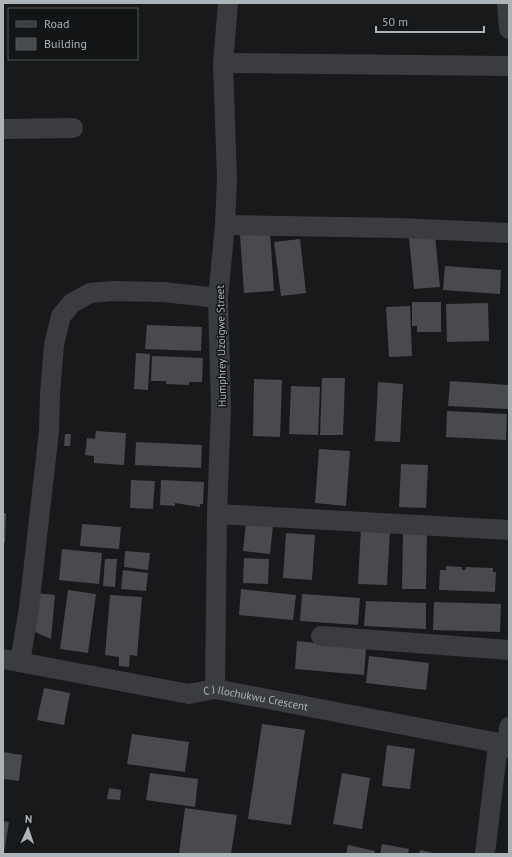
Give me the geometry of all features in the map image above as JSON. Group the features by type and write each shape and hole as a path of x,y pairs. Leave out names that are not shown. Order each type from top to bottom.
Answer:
{"street":[{"name":"Humphrey Uzoigwe Street","path":"215,689 217,514 222,407 218,298 225,225 227,179 224,63 228,3"},
{"path":"507,3 509,29"},
{"path":"224,63 509,66"},
{"path":"3,129 72,128"},
{"path":"225,225 399,228 509,233"},
{"path":"11,660 29,608 49,431 50,393 54,345 61,316 72,303 90,293 113,291 163,292 218,298"},
{"path":"217,514 509,530"},
{"path":"321,636 509,650"},
{"name":"C J Ilochukwu Crescent","path":"11,660 189,694 215,689 508,739"},
{"path":"485,854 498,753 508,739"}],"building":[{"path":"270,232 274,291 244,293 240,234"},
{"path":"435,236 440,287 414,289 409,238"},
{"path":"300,239 306,293 281,296 274,242"},
{"path":"445,266 501,270 500,294 443,290"},
{"path":"412,302 441,302 441,332 417,332 417,326 412,326"},
{"path":"488,303 489,341 447,342 446,304"},
{"path":"410,306 412,356 389,357 386,307"},
{"path":"147,325 202,327 201,351 145,349"},
{"path":"136,353 150,354 148,390 134,389"},
{"path":"152,356 203,358 202,382 189,382 189,385 166,384 166,381 151,381"},
{"path":"322,378 345,378 343,435 320,435"},
{"path":"254,379 282,380 280,437 253,436"},
{"path":"450,381 509,385 508,409 448,406"},
{"path":"378,382 403,384 400,442 375,441"},
{"path":"291,386 320,387 318,435 289,434"},
{"path":"447,411 507,414 506,440 446,437"},
{"path":"96,431 126,433 124,465 94,463 94,456 85,455 87,438 95,439"},
{"path":"65,434 71,434 70,446 64,446"},
{"path":"136,442 202,445 201,468 135,465"},
{"path":"319,449 350,451 346,506 315,503"},
{"path":"401,464 428,465 426,508 399,507"},
{"path":"131,480 155,481 153,509 130,508"},
{"path":"161,480 204,482 203,504 200,504 200,507 175,503 175,506 160,505"},
{"path":"3,513 6,513 5,543 3,543"},
{"path":"246,523 273,525 270,554 243,551"},
{"path":"82,524 121,527 119,549 80,546"},
{"path":"361,528 390,530 387,585 358,584"},
{"path":"286,533 315,535 312,580 283,578"},
{"path":"403,533 427,533 426,589 402,589"},
{"path":"62,549 102,553 99,584 59,580"},
{"path":"125,551 150,553 148,570 124,567"},
{"path":"244,558 269,559 268,584 243,583"},
{"path":"105,559 117,559 115,587 103,586"},
{"path":"446,566 462,567 462,570 465,570 466,567 493,568 493,572 496,572 495,592 439,590 440,570 446,570"},
{"path":"123,570 148,573 146,591 121,589"},
{"path":"241,589 296,595 293,620 239,615"},
{"path":"68,590 96,594 88,653 60,649"},
{"path":"37,593 55,595 51,639 33,631"},
{"path":"302,594 360,598 358,625 300,621"},
{"path":"110,595 142,597 137,656 130,655 129,667 119,666 119,657 105,655"},
{"path":"366,601 426,603 426,629 364,626"},
{"path":"434,602 501,604 500,632 433,630"},
{"path":"297,641 366,648 364,675 295,669"},
{"path":"369,656 429,663 426,690 366,683"},
{"path":"44,688 70,693 64,725 37,720"},
{"path":"262,724 305,730 291,825 248,819"},
{"path":"132,734 189,742 185,772 127,764"},
{"path":"387,745 415,749 410,789 382,786"},
{"path":"3,752 22,755 19,781 3,779"},
{"path":"150,773 198,779 195,807 146,800"},
{"path":"342,773 370,778 362,829 333,824"},
{"path":"109,788 121,790 120,800 107,799"},
{"path":"185,808 237,815 231,854 179,854"},
{"path":"3,821 9,822 4,853 3,853"},
{"path":"382,844 409,849 408,854 380,854"},
{"path":"348,845 375,851 374,854 346,854"},
{"path":"420,850 433,853 433,854 419,854"}]}
